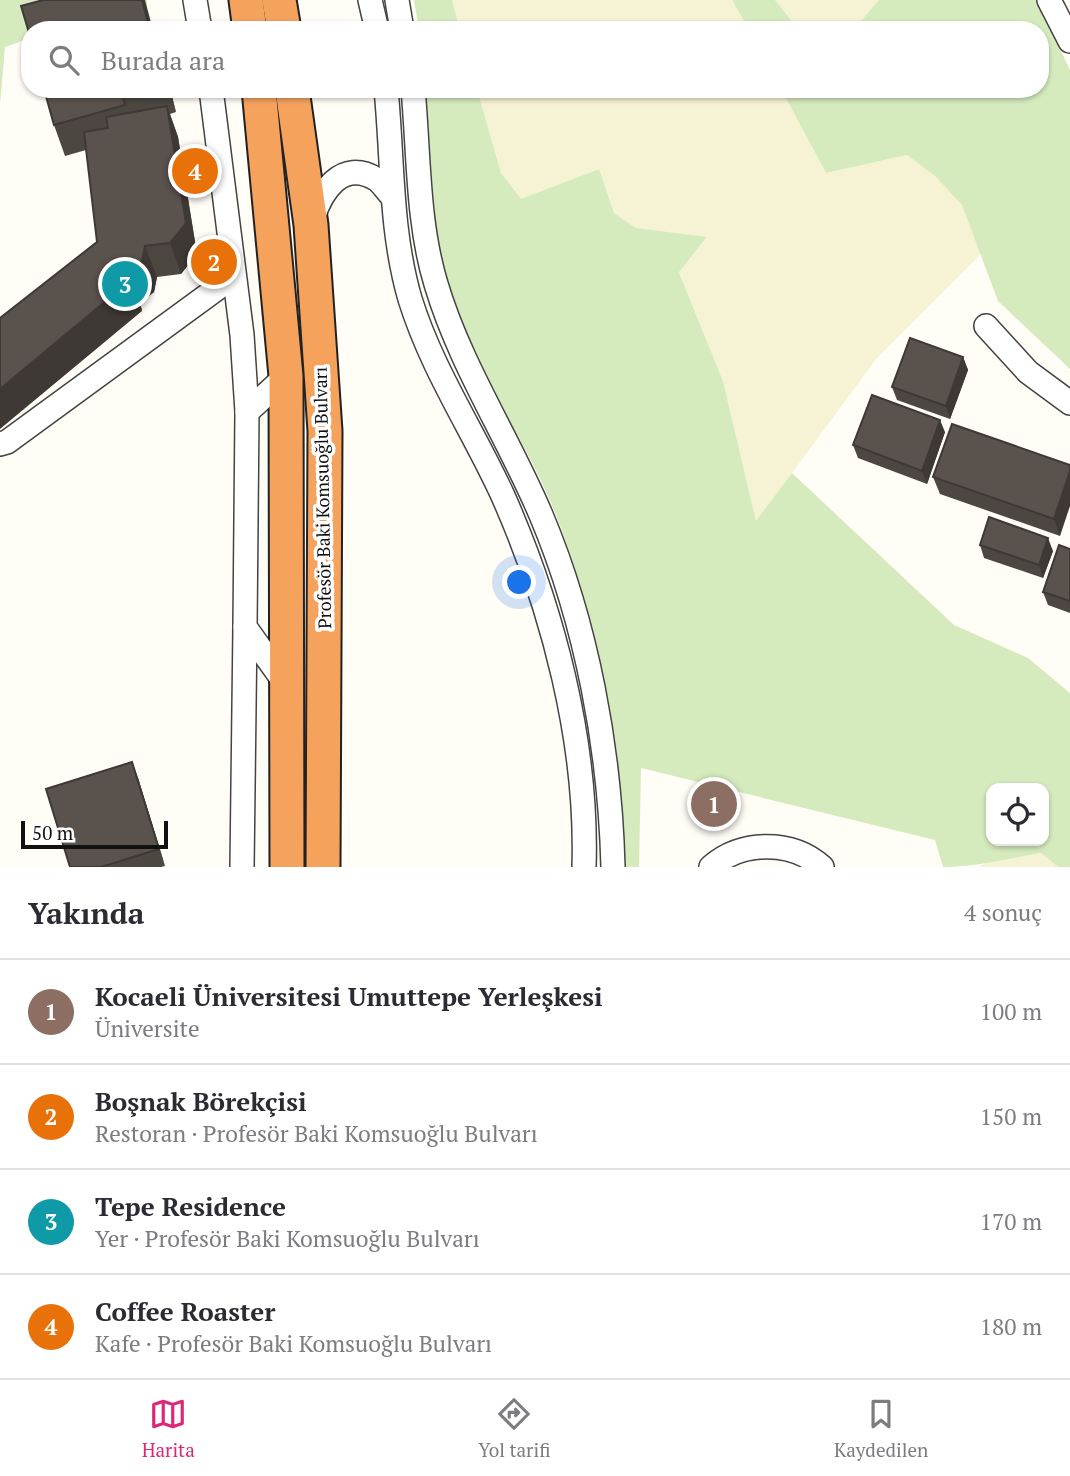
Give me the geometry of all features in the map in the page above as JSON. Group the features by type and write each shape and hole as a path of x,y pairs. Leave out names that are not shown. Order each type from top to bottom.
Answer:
{"highway":[{"path":"246,0 249,21"},
{"path":"279,0 282,21"},
{"name":"Profesör Baki Komsuoğlu Bulvarı","path":"260,98 272,200 286,376 288,867"},
{"name":"Profesör Baki Komsuoğlu Bulvarı","path":"293,98 311,225 325,431 323,867"}],"street":[{"path":"195,0 198,21"},
{"path":"370,0 375,21"},
{"path":"397,0 400,21"},
{"path":"1049,0 1070,41"},
{"path":"214,98 247,412 242,867"},
{"path":"386,98 391,195 397,243 420,326 443,382 502,496 537,587 554,643 578,769 584,867"},
{"path":"413,98 425,233 435,281 451,332 522,474 557,557 593,699 610,809 613,867"},
{"path":"311,225 326,187 335,179 361,174 376,178 391,195"},
{"path":"2,448 234,276"},
{"path":"986,327 1028,372 1070,402"},
{"path":"247,412 286,376"},
{"path":"245,627 289,688"},
{"path":"711,867 743,850 777,846 807,853 822,867"}],"shaded area":[{"path":"452,0 732,0 744,21 458,21"},
{"path":"775,0 879,0 861,21 792,21"},
{"path":"480,98 786,98 826,173 907,155 936,177 962,204 981,254 876,359 756,522 723,381 679,271 707,238 636,228 614,213 598,169 521,200 501,173"},
{"path":"1041,853 1058,867 978,867 988,862"}],"green space":[{"path":"0,0 147,0 147,6 74,21 21,21 21,41 5,47 0,104"},
{"path":"414,0 452,0 458,21 418,21"},
{"path":"732,0 775,0 792,21 744,21"},
{"path":"879,0 1037,0 1047,21 861,21"},
{"path":"1049,25 1070,70 1070,369 998,301 962,205 936,177 907,155 826,173 786,98 1049,98"},
{"path":"427,98 480,98 501,173 521,199 599,169 614,213 636,228 707,237 679,272 723,381 756,521 792,473 954,625 1028,658 1070,693 1070,867 1058,867 1041,853 980,864 943,867 935,840 641,768 639,867 624,867 623,823 614,733 584,599 571,556 544,488 462,327 445,274 436,222"}],"building":[{"path":"43,0 142,0 148,21 26,21 21,6"},
{"path":"46,98 123,98 125,105 54,125"},
{"path":"167,106 186,223 170,243 145,246 142,261 128,272 131,280 0,389 0,318 97,242 84,132 108,128 106,117"},
{"path":"910,338 963,357 946,406 892,387"},
{"path":"872,395 940,420 922,471 853,445"},
{"path":"952,424 1070,465 1054,519 933,477"},
{"path":"989,517 1048,538 1039,565 980,545"},
{"path":"1059,545 1070,549 1070,601 1043,592"},
{"path":"132,762 159,849 101,867 70,867 46,789"}],"place":[{"name":"Coffee Roaster","path":"195,171"},
{"name":"Boşnak Börekçisi","path":"214,262"},
{"name":"Tepe Residence","path":"125,284"},
{"name":"Kocaeli Üniversitesi Umuttepe Yerleşkesi","path":"714,804"}]}
